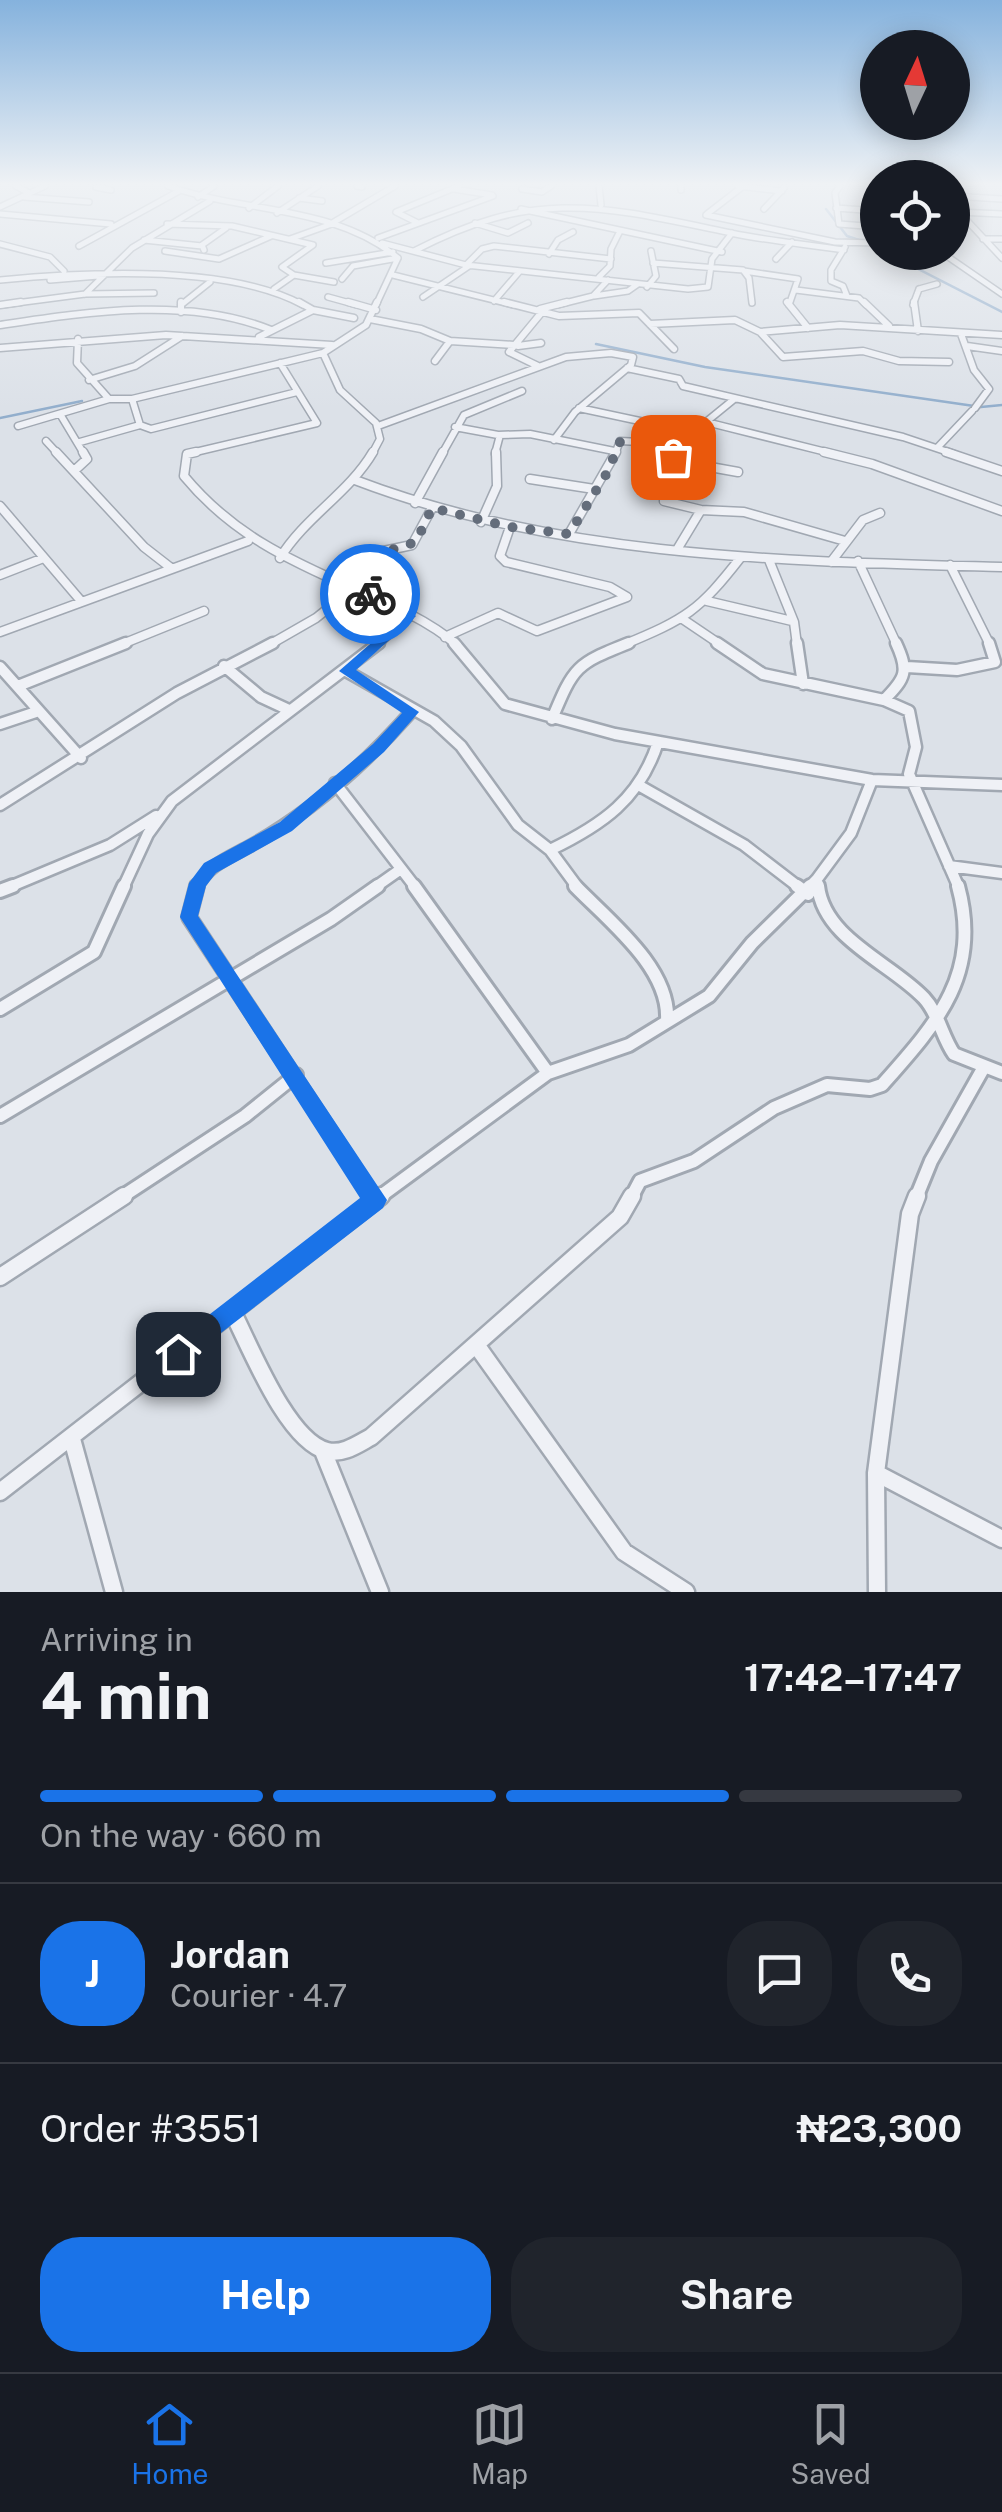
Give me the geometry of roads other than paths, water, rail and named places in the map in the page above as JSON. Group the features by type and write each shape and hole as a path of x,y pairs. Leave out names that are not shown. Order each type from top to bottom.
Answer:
{"street":[{"path":"52,260 64,272"},
{"path":"84,294 118,260"},
{"path":"292,260 282,267 294,275 338,281 353,266 375,260"},
{"path":"326,263 350,260"},
{"path":"18,426 109,399 132,399 323,353 370,319 393,275 395,260"},
{"path":"450,260 519,272"},
{"path":"423,296 473,260"},
{"path":"494,301 519,272 542,261 591,260"},
{"path":"598,278 612,260"},
{"path":"542,261 608,280 707,288 710,268 716,260"},
{"path":"837,260 831,270 831,281 843,286 847,296"},
{"path":"647,286 656,276 653,263 798,279 787,302 809,328"},
{"path":"0,280 106,270 274,289 313,310 354,318"},
{"path":"967,270 1002,294"},
{"path":"744,271 752,303"},
{"path":"0,272 15,278"},
{"path":"45,274 46,280 99,276"},
{"path":"274,289 294,275"},
{"path":"393,275 565,317 636,313 674,349"},
{"path":"593,296 608,280"},
{"path":"164,337 181,301 211,282"},
{"path":"538,366 510,354 538,311 628,291 638,284"},
{"path":"918,331 914,305 917,287 938,284"},
{"path":"796,290 864,300 889,326"},
{"path":"0,305 84,294 154,293"},
{"path":"328,297 376,310"},
{"path":"259,337 313,310"},
{"path":"0,325 93,314 179,312 246,318 272,330"},
{"path":"370,319 421,329 450,341 542,343"},
{"path":"650,324 735,320 760,332 782,356 863,351 899,360 949,362"},
{"path":"760,332 889,326 1002,335"},
{"path":"937,448 990,389 974,370 961,334"},
{"path":"0,348 78,339 182,336 259,337 332,345"},
{"path":"89,380 135,366 182,336"},
{"path":"78,339 74,356 89,380 109,399"},
{"path":"435,361 450,341"},
{"path":"967,346 1002,351"},
{"path":"280,558 290,542 356,480 380,439 378,426 340,390 323,353"},
{"path":"378,426 397,415 456,400 538,366 606,353 633,358 627,368 579,408 554,440"},
{"path":"280,363 317,420 313,426 183,457 184,476 195,493 248,541 280,558 356,586 446,637 461,650 491,696 517,709 658,742 872,780 1002,785"},
{"path":"627,368 679,379 683,386 732,400 937,448 1002,471"},
{"path":"415,503 455,427 468,412 522,391"},
{"path":"80,442 140,425 157,428 297,392"},
{"path":"132,399 140,425"},
{"path":"456,400 468,412"},
{"path":"569,534 607,473 614,451 625,440 680,444 732,400"},
{"path":"579,408 692,432"},
{"path":"60,414 87,459 74,471"},
{"path":"706,422 872,464 1002,510"},
{"path":"455,427 500,435 516,432 614,451"},
{"path":"481,522 496,486 493,463 500,435"},
{"path":"46,441 144,547 171,568"},
{"path":"669,446 677,461 738,472"},
{"path":"530,479 594,489"},
{"path":"356,480 415,503 510,527 768,560 1002,568"},
{"path":"664,501 701,510 757,515 844,543 907,667 904,680 884,700"},
{"path":"0,506 80,601"},
{"path":"333,578 370,556 416,542 432,508"},
{"path":"678,548 701,510"},
{"path":"832,562 862,520 880,513"},
{"path":"0,526 13,521"},
{"path":"446,637 498,613 537,632 628,598 610,587 506,562 500,556 510,527"},
{"path":"0,632 248,541"},
{"path":"552,718 570,679 584,661 684,620 707,600 740,557"},
{"path":"0,574 41,559"},
{"path":"768,560 794,622 804,684"},
{"path":"907,667 958,670 996,662 996,649 950,565"},
{"path":"0,805 53,779 133,720 224,666 319,616 356,586"},
{"path":"707,600 732,611 778,615 794,622"},
{"path":"18,686 204,611"},
{"path":"0,892 110,844 161,814 289,710 346,671 410,616"},
{"path":"323,1451 344,1451 371,1437 620,1217 640,1181 694,1161 774,1108 827,1085 870,1089 882,1085 940,1018 957,982 967,923 949,866 909,774 916,747 912,716 903,706 884,700 763,674 684,620"},
{"path":"224,666 260,697 289,710"},
{"path":"0,667 36,712 81,758"},
{"path":"346,671 448,732 518,825 550,850 566,876 638,953 668,1000 689,1009"},
{"path":"0,724 36,712"},
{"path":"375,1200 296,1075 191,924 190,905 198,883 210,868 286,826 378,748 412,712"},
{"path":"550,850 603,826 630,803 658,742"},
{"path":"0,1492 72,1440 375,1200 548,1073 629,1046 709,996 752,943 836,862 855,832 872,780"},
{"path":"335,783 548,1073"},
{"path":"640,786 744,845 802,892 819,898"},
{"path":"0,1009 94,952 161,814"},
{"path":"949,866 1002,874"},
{"path":"0,1116 331,919 401,869"},
{"path":"817,880 819,898 828,916 846,935 901,977 940,1018 950,1049 1002,1073"},
{"path":"666,1020 668,1000"},
{"path":"877,1592 876,1474 910,1214 931,1161 984,1067"},
{"path":"0,1277 245,1116 296,1075"},
{"path":"232,1311 297,1430 323,1451 380,1592"},
{"path":"476,1346 624,1552 661,1584 686,1592"},
{"path":"72,1440 114,1592"},
{"path":"876,1474 1002,1540"}],"waterway":[{"path":"920,270 1002,312"},
{"path":"596,344 705,367 981,407 1002,405"},
{"path":"0,418 82,401"}]}
